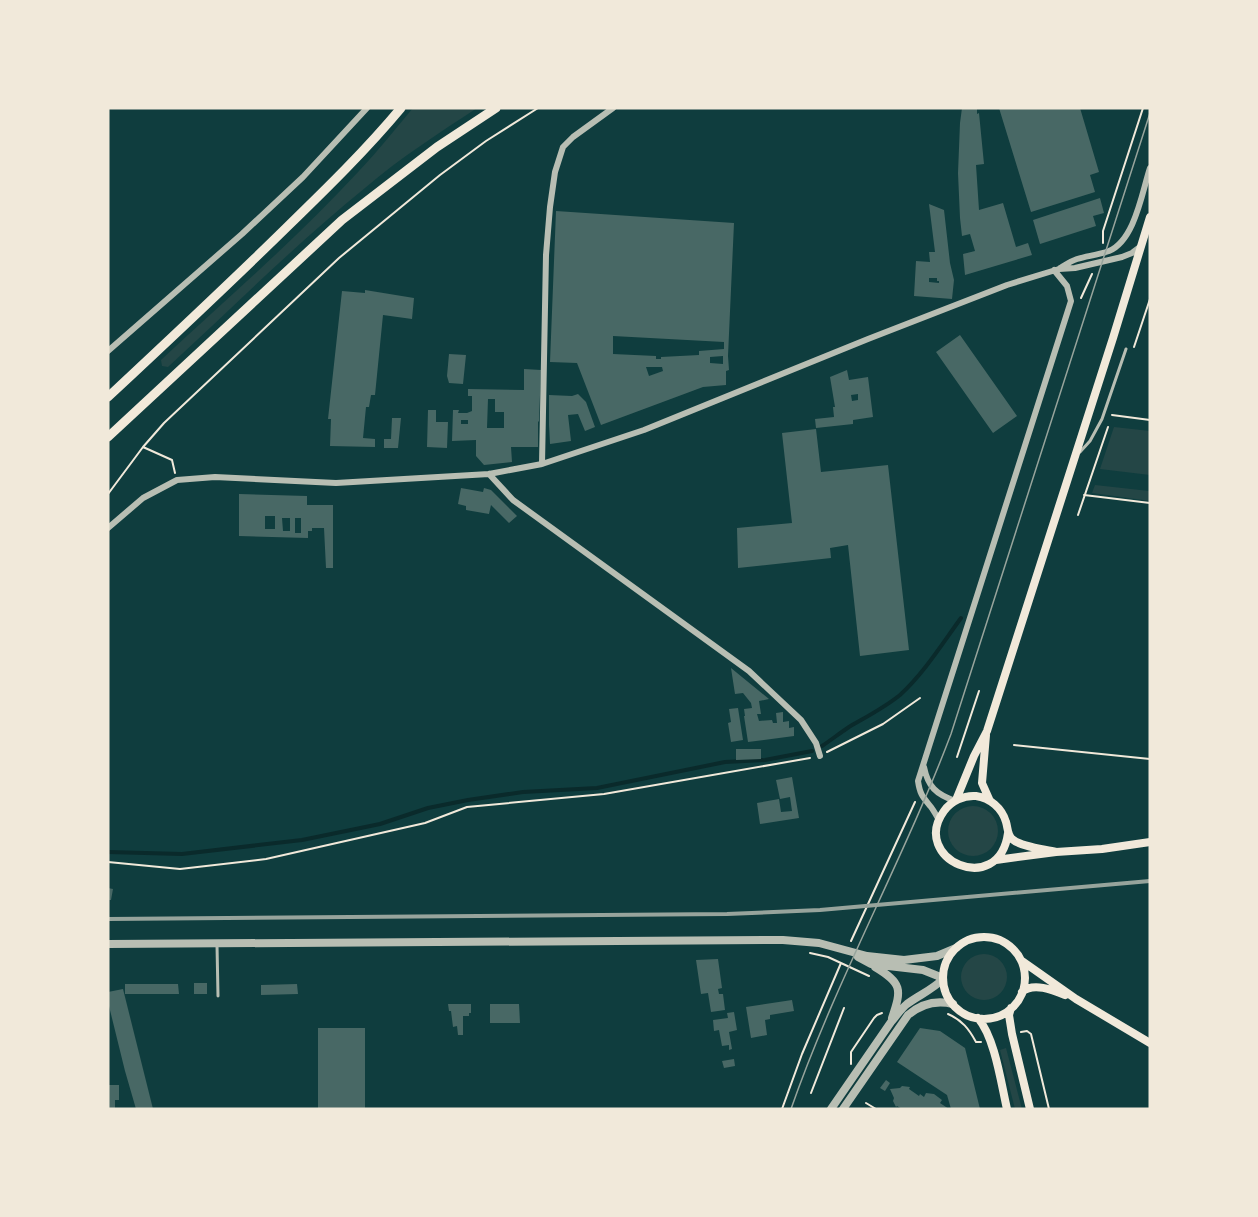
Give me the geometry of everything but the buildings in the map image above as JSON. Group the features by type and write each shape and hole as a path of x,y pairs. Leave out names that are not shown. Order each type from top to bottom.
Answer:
{"highway":[{"path":"108,397 318,196 383,129 400,108"},
{"path":"108,437 342,220 437,147 496,108"}],"main road":[{"path":"955,801 987,731 1150,217"},
{"path":"987,731 982,783 991,801"},
{"path":"972,796 991,801 1004,815 1007,824 1008,833 1004,848 987,865 970,868 955,863 942,852 939,844 937,829 939,820 947,807 955,801 972,796"},
{"path":"1008,833 1017,842 1056,852"},
{"path":"994,860 1150,842"},
{"path":"1011,1008 991,1018 978,1018 965,1014 947,996 943,979 948,958 966,941 978,937 992,937 1005,943 1016,952 1021,961 1025,978 1022,992"},
{"path":"1021,961 1077,999 1150,1043"},
{"path":"1030,1109 1012,1034 1009,1015 1011,1008 1022,992 1031,987 1077,999"},
{"path":"978,1018 988,1034 1007,1109"}],"street":[{"path":"108,351 303,177 367,108"},
{"path":"542,464 546,255 555,172 563,147 613,108"},
{"path":"108,528 143,498 177,480 215,477 336,483 489,474 542,464 644,430 1007,285 1057,269 1077,259 1109,251 1119,245 1126,236 1134,219 1150,168"},
{"path":"1057,269 1075,268 1122,257 1132,253 1141,245"},
{"path":"939,820 923,798 918,781 1071,301 1067,286 1057,269"},
{"path":"489,474 513,501 749,671 801,720 816,743 820,756"},
{"path":"923,763 926,776 934,789 944,797 955,801"},
{"path":"108,944 783,940 819,943 878,958 904,960 937,956 956,948"},
{"path":"831,1109 897,1004 898,990 891,977 843,950"},
{"path":"871,964 923,970 943,979 932,990 909,1002 888,1020"},
{"path":"843,1109 908,1014 931,1004 953,1004"}],"lane":[{"path":"1072,464 1096,432 1126,349"},
{"path":"217,943 218,996"}],"path":[{"path":"108,494 164,423 339,258 440,175 486,141 538,108"},
{"path":"1104,242 1103,231 1143,108"},
{"path":"1112,415 1150,420"},
{"path":"143,447 172,460 177,480"},
{"path":"1084,495 1150,503"},
{"path":"957,757 979,691"},
{"path":"108,862 180,869 266,859 425,823 467,807 604,794 820,756 883,724 920,698"},
{"path":"1014,744 1150,759"},
{"path":"851,941 914,803"},
{"path":"806,953 828,957 870,976"},
{"path":"782,1109 802,1054 842,960"},
{"path":"812,1093 844,1008"},
{"path":"850,1068 851,1052 874,1018 882,1014 885,1009"},
{"path":"945,1013 961,1021 976,1042 981,1042"},
{"path":"882,1014 888,1020"},
{"path":"1020,1032 1027,1031 1031,1034 1049,1109"},
{"path":"866,1103 876,1109"}],"shaded area":[{"path":"413,108 477,108 378,177 289,253 168,367 162,366 161,360 335,196 373,156"},
{"path":"1114,427 1150,431 1150,475 1100,469"},
{"path":"1095,485 1149,491 1150,485 1150,501 1092,493"},
{"path":"978,806 991,813 997,821 997,841 991,849 983,855 968,856 955,849 949,841 948,826 955,813 963,807"},
{"path":"984,954 1000,961 1007,977 1000,993 984,1000 968,993 961,977 968,961"},
{"path":"1006,1048 1022,1109 1015,1109 1000,1050"}],"waterway":[{"path":"822,746 900,695 925,668 961,618"},
{"path":"108,852 182,854 302,840 380,824 428,808 468,800 523,792 597,788 725,762 765,760 812,751"}],"tram line":[{"path":"791,1109 828,1014 912,828 951,734 1150,113"}],"railway":[{"path":"108,919 727,914 820,910 1150,881"}]}
